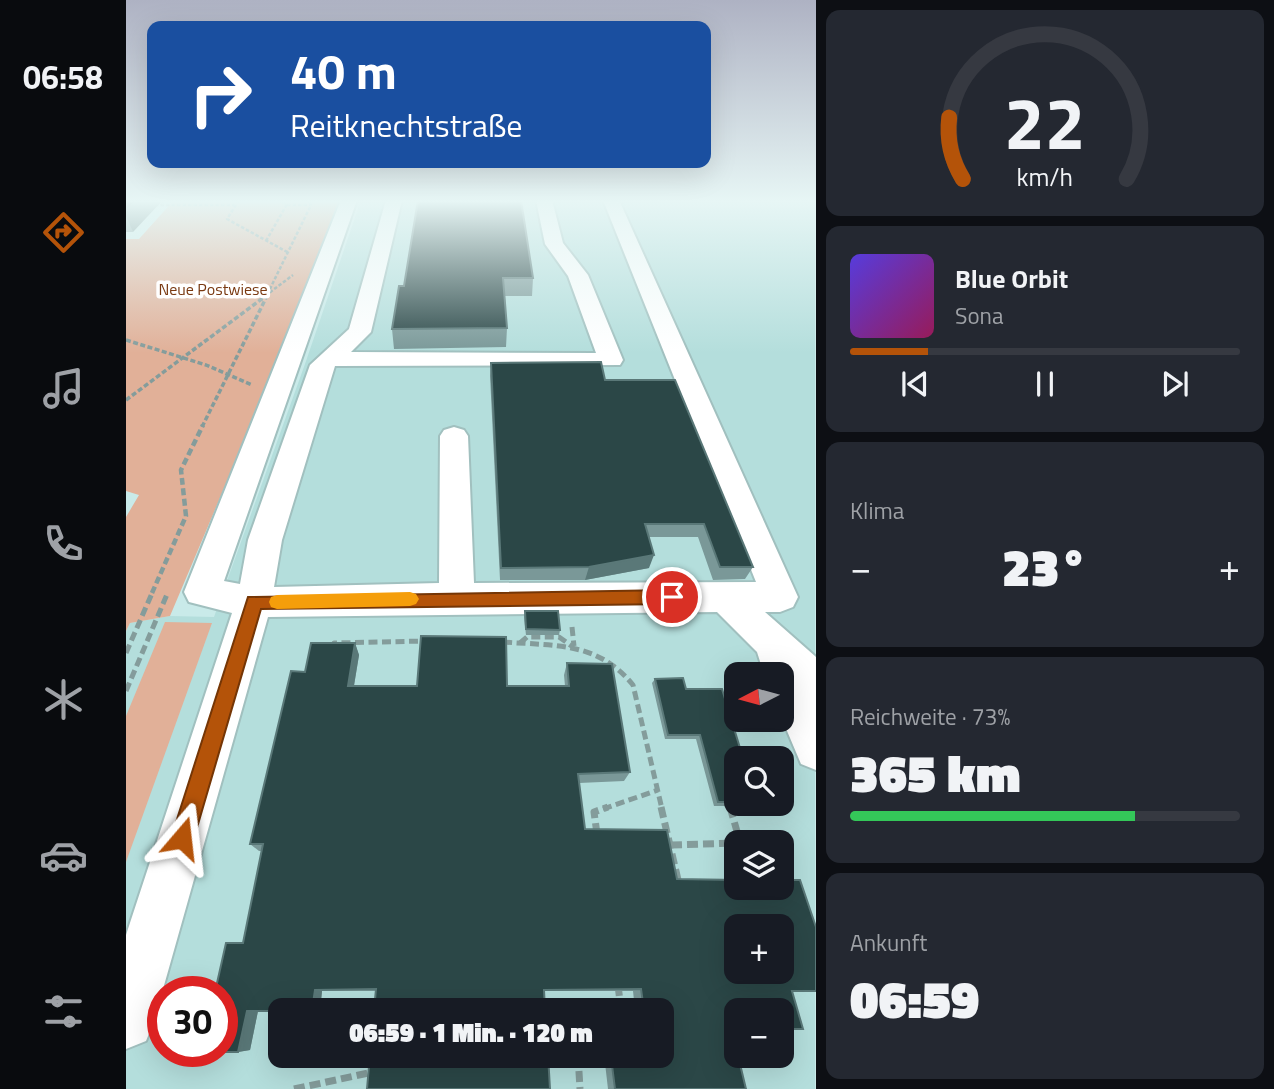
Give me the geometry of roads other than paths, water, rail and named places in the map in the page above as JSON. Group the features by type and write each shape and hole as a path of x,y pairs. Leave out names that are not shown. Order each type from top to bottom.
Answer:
{"street":[{"path":"330,251 202,592 254,602 780,597 633,251"},
{"path":"126,1021 254,602 265,540 322,365 360,332 381,251"},
{"path":"331,359 611,359 578,275 559,251"},
{"path":"454,436 457,598"},
{"path":"725,597 770,643 816,684"},
{"path":"770,643 816,748"}],"park label":[{"name":"Neue Postwiese","path":"213,289"}]}
